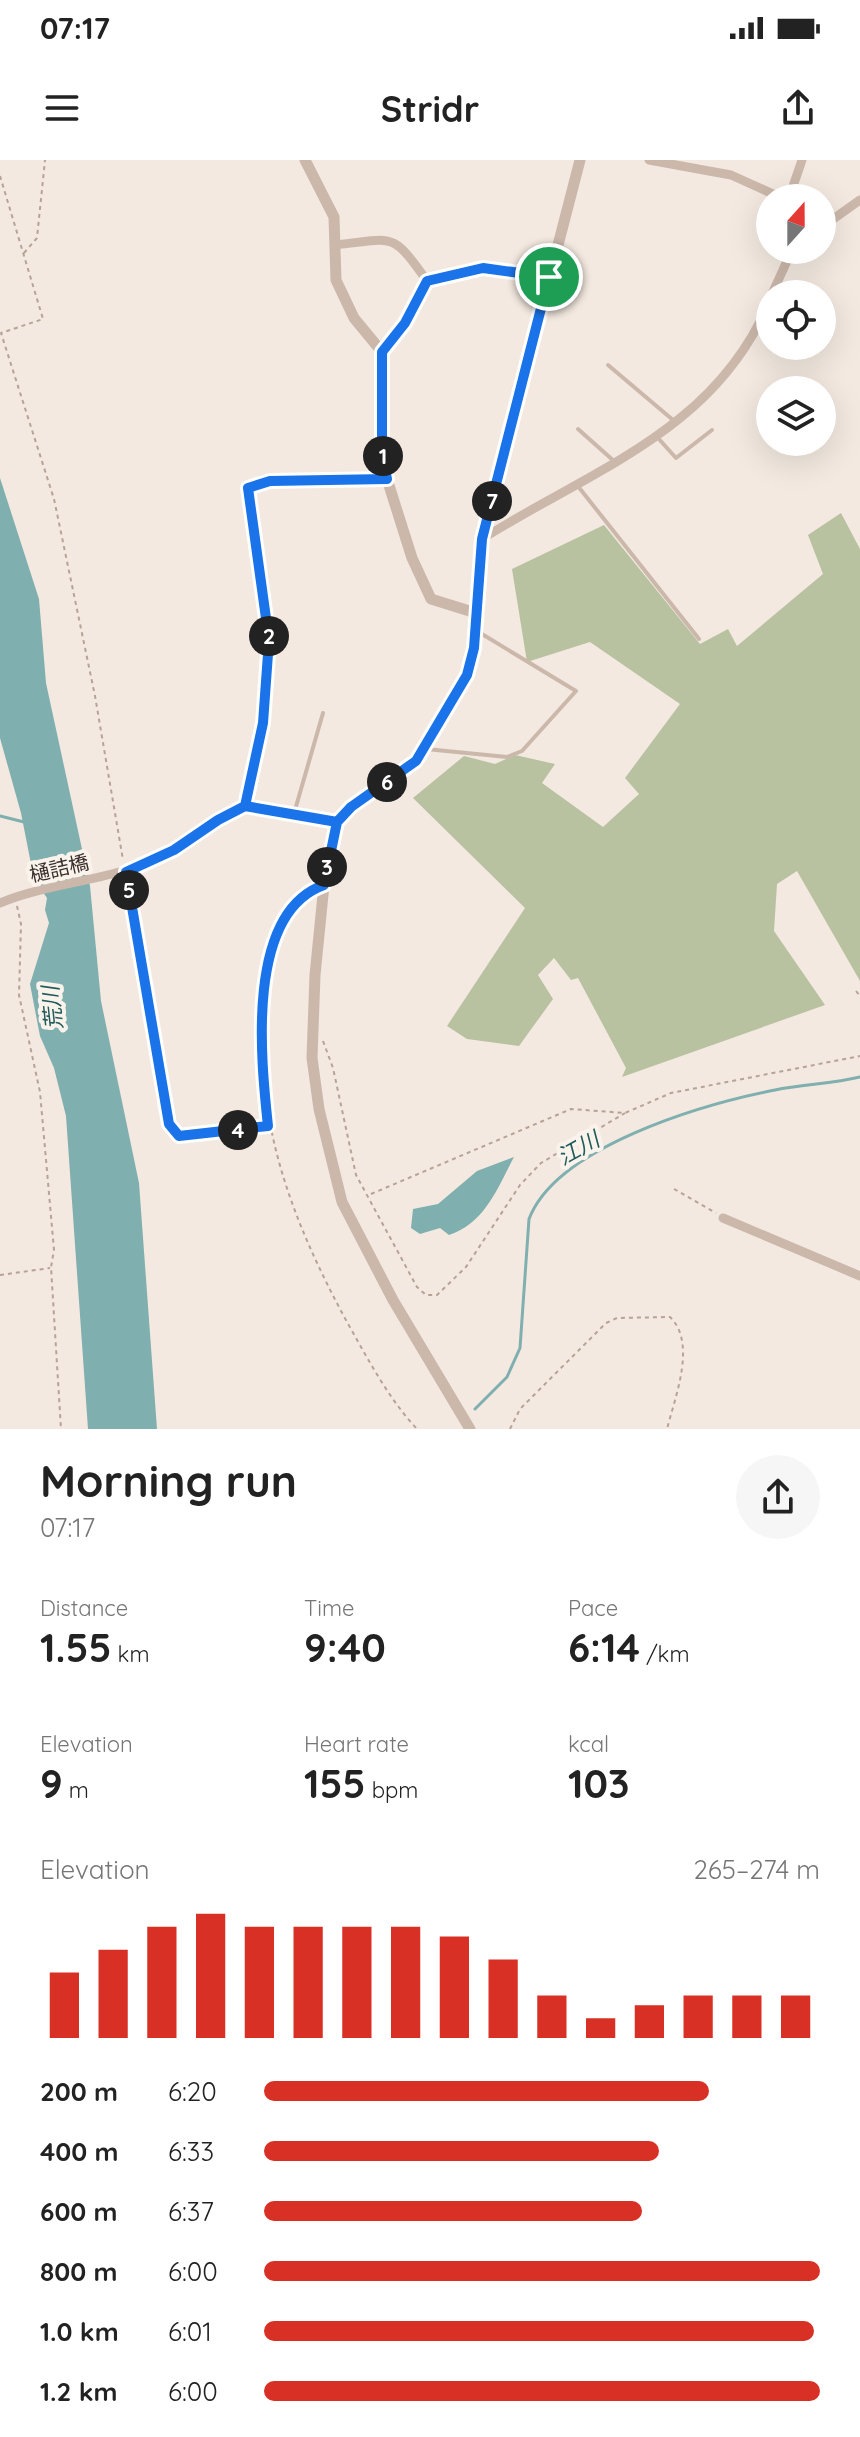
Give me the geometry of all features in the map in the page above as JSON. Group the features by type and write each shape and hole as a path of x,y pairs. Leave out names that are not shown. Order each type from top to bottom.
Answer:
{"street":[{"path":"305,160 334,217 336,280 354,318 382,352"},
{"path":"470,1429 393,1300 342,1202 319,1109 312,1058 324,885 337,822 351,807 408,769 467,675 475,630 482,539 580,160"},
{"path":"649,160 731,175 756,186"},
{"path":"794,184 802,160"},
{"path":"836,217 860,200"},
{"path":"335,245 389,240 398,243 427,281"},
{"path":"476,613 431,599 426,592 387,479 382,454 382,352 405,323 427,281 483,268 549,277"},
{"path":"482,539 618,464 656,436 711,391 728,370 756,323"},
{"path":"337,822 245,806 263,723 269,640 248,488 270,481 387,479"},
{"name":"樋詰橋","path":"0,903 17,896 126,872 174,850 245,806"},
{"path":"723,1218 860,1276"}],"lane":[{"path":"608,365 674,421"},
{"path":"578,429 618,464"},
{"path":"656,436 676,458 712,430"},
{"path":"577,485 699,639"},
{"path":"423,748 507,757 522,751 576,691 475,630"},
{"path":"294,813 323,713"}],"path":[{"path":"23,254 37,238 45,160"},
{"path":"0,176 43,319 1,333 54,499 95,696 173,1132 187,1137 268,1126"},
{"path":"324,885 310,890 295,905 275,936 268,963 261,1057 268,1126 294,1210 320,1272 371,1366 417,1429"},
{"path":"17,896 21,924 19,995 40,1092 54,1250 51,1267 61,1429"},
{"path":"856,991 860,996"},
{"path":"315,1017 333,1068 356,1175 370,1195 417,1287 426,1295 437,1295 466,1267 520,1185 541,1163 625,1113 671,1093 860,1056"},
{"path":"370,1195 571,1109 625,1113"},
{"path":"674,1189 723,1218"},
{"path":"0,1275 51,1267"},
{"path":"510,1429 520,1409 606,1323 617,1318 670,1317 679,1325 684,1345 667,1429"}],"green space":[{"path":"841,513 860,549 860,981 797,871 777,884 774,931 825,1005 622,1077 626,1068 578,978 571,980 554,958 538,975 553,999 519,1046 467,1039 447,1026 525,908 413,798 464,756 495,764 515,755 555,764 542,783 603,827 639,794 625,778 680,704 590,642 527,662 512,569 604,525 700,644 728,629 737,646 823,574 808,535"}],"water":[{"name":"荒川","path":"0,478 39,599 46,683 90,886 101,1001 139,1183 157,1429 88,1429 66,1116 54,1068 40,1036 30,984 49,923 45,910 47,898 34,879 21,813 0,738"},
{"path":"514,1157 489,1204 461,1230 449,1235 440,1228 420,1234 411,1228 413,1209 438,1204 477,1171"}],"waterway":[{"path":"0,816 24,822"},
{"name":"江川","path":"475,1409 507,1377 520,1348 529,1219 545,1193 569,1170 600,1150 673,1118 775,1090 860,1077"}],"route":[{"path":"549,277 482,539 474,648 467,675 416,761 351,807 337,822 294,813 245,806 174,850 126,872 169,1124 179,1136 268,1126 261,1057 268,963 275,936 295,905 310,890 324,885 337,822 245,806 263,723 269,640 248,488 270,481 387,479 382,454 382,352 405,323 427,281 483,268 549,277"}]}
